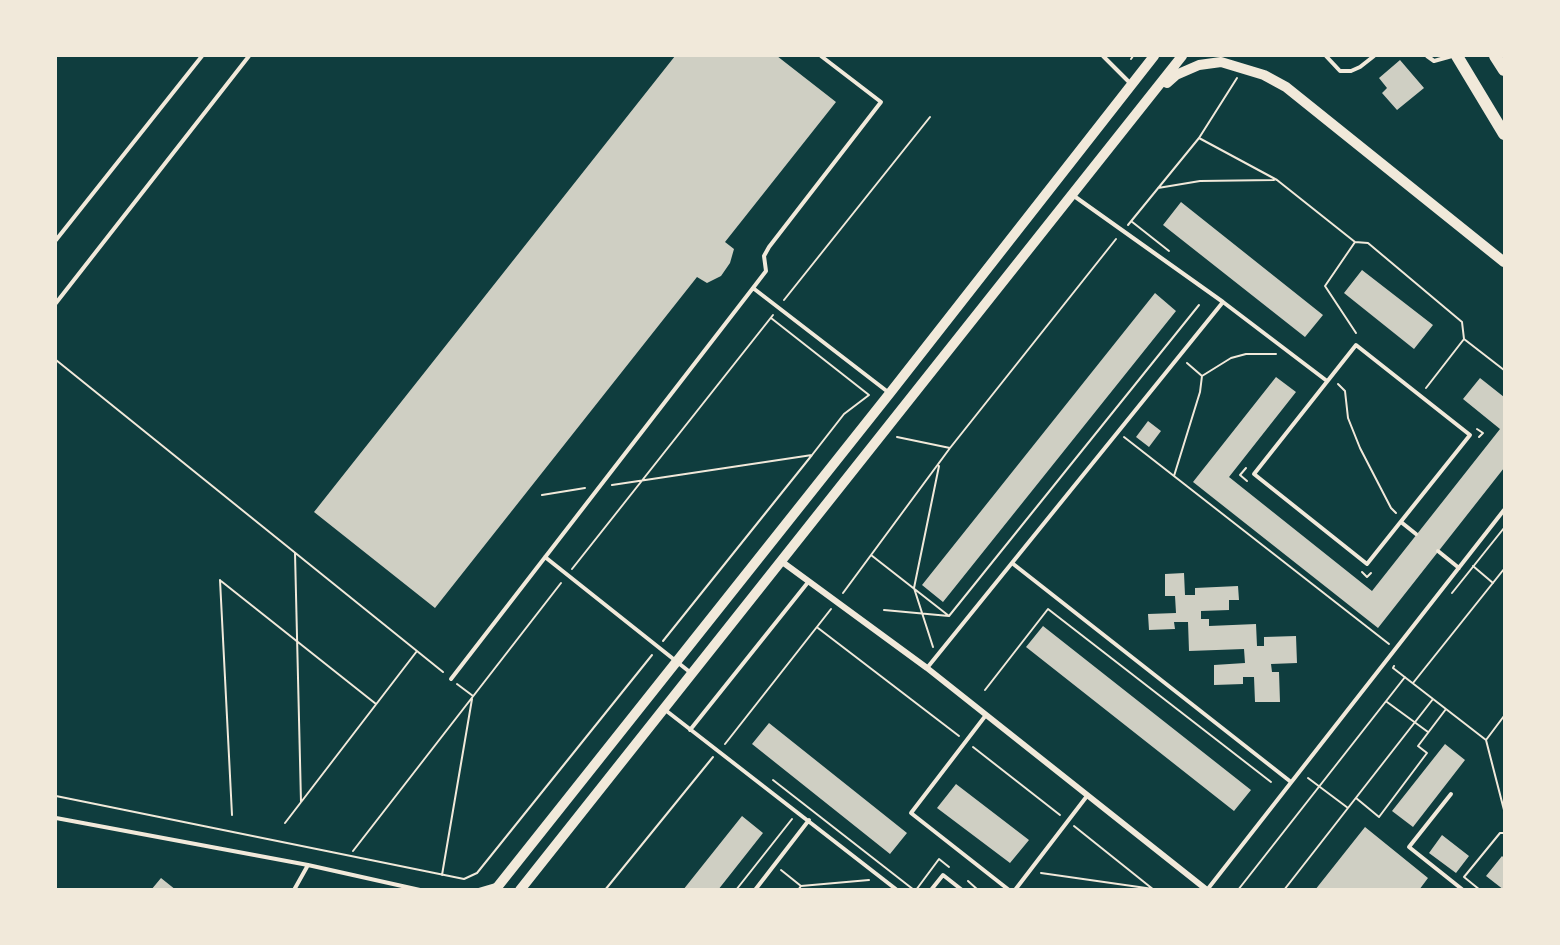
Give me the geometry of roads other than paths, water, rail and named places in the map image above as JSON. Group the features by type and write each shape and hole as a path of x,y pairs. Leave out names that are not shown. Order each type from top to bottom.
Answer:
{"main road":[{"path":"497,887 890,393 1154,56"},
{"path":"520,890 1182,56"},
{"path":"1457,56 1504,134"},
{"path":"1495,56 1504,70"},
{"path":"1147,100 1176,75 1199,65 1221,62 1264,75 1286,87 1504,262"}],"street":[{"path":"781,561 927,668 1207,890"}],"lane":[{"path":"56,240 202,56"},
{"path":"56,303 249,56"},
{"path":"451,679 765,272 764,256 769,247 882,102 821,56"},
{"path":"1103,56 1131,84"},
{"path":"1326,56 1340,70 1351,71 1360,68 1374,56"},
{"path":"1426,56 1434,61 1452,56"},
{"path":"1072,194 1122,232 1223,302 1327,381"},
{"path":"753,288 890,393"},
{"path":"927,668 1223,302"},
{"path":"1356,345 1470,435 1367,564 1254,474 1327,381 1356,345"},
{"path":"1207,890 1504,510"},
{"path":"1402,520 1416,534"},
{"path":"1438,551 1459,568"},
{"path":"545,557 692,674"},
{"path":"1012,563 1291,782"},
{"path":"690,730 809,581"},
{"path":"664,709 897,890"},
{"path":"986,715 910,813 1009,890"},
{"path":"1451,794 1409,847 1463,890"},
{"path":"1015,890 1088,795"},
{"path":"56,818 308,865 420,890"},
{"path":"755,890 809,820"},
{"path":"294,890 308,865"},
{"path":"931,890 943,874 962,890"},
{"path":"479,890 497,887"}]}
